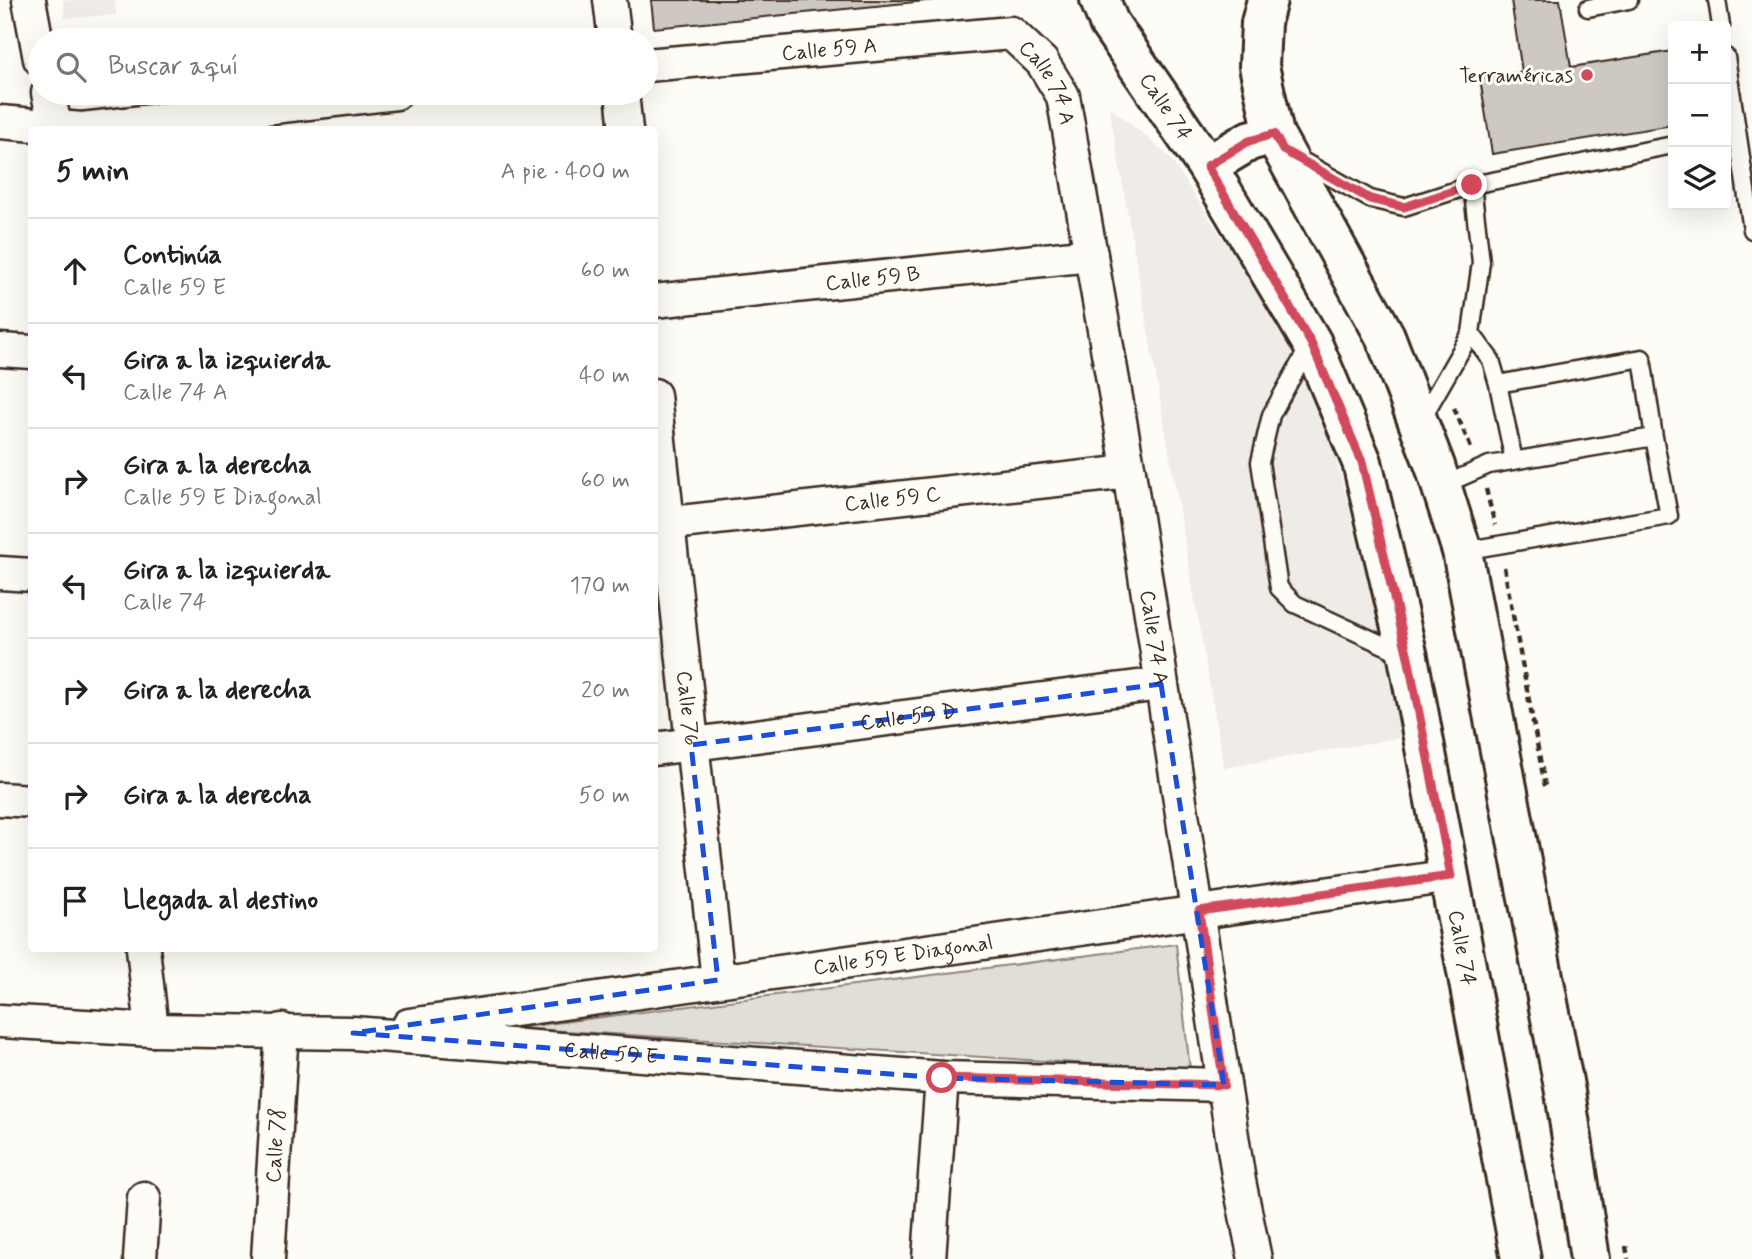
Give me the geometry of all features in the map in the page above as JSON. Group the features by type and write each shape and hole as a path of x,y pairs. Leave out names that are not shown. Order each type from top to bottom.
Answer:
{"main road":[{"name":"Calle 74","path":"1100,0 1109,23 1207,166 1311,343 1362,462 1408,657 1521,1259"},
{"path":"1268,0 1261,23 1259,66 1278,142 1385,336 1419,424 1462,551 1565,1092 1590,1259"},
{"path":"1207,166 1249,141 1278,142"}],"street":[{"path":"29,0 34,28"},
{"path":"610,0 614,28"},
{"name":"Calle 59 A","path":"658,64 1011,33"},
{"name":"Calle 74 A","path":"1011,33 1042,62 1063,96 1129,472 1224,1085 1255,1259"},
{"path":"51,105 56,126"},
{"path":"108,126 291,105"},
{"path":"623,105 626,126"},
{"path":"0,122 37,126"},
{"name":"Calle 59 B","path":"658,302 1091,255"},
{"path":"0,350 28,352"},
{"name":"Calle 76","path":"658,469 661,524 691,745 718,980"},
{"name":"Calle 59 C","path":"661,524 1129,472"},
{"path":"0,573 28,575"},
{"name":"Calle 59 D","path":"658,749 1161,684"},
{"path":"0,799 28,801"},
{"name":"Calle 59 E Diagonal","path":"353,1033 1451,876"},
{"path":"143,952 152,1030"},
{"name":"Calle 59 E","path":"0,1021 152,1030 353,1033 942,1078 1224,1085"},
{"name":"Calle 78","path":"268,1259 282,1030"},
{"path":"929,1259 942,1078"},
{"path":"140,1259 144,1198"}],"lane":[{"path":"1588,8 1629,0"},
{"path":"1717,0 1720,21"},
{"path":"1731,134 1752,230"},
{"path":"1278,142 1370,199 1404,207 1472,185 1668,146"},
{"path":"1419,424 1471,333 1481,262 1472,185"},
{"path":"1471,333 1491,359 1514,461"},
{"path":"1311,343 1271,415 1260,462 1279,588 1295,604 1408,657"},
{"path":"1462,551 1669,516 1642,358 1498,384"},
{"path":"1441,486 1489,465 1654,437"}],"highlighted area":[{"path":"1161,684 1224,1085 942,1078 353,1033 718,980 691,745"}],"shaded area":[{"path":"63,0 115,0 116,15 65,18"},
{"path":"1109,106 1168,155 1316,381 1395,685 1404,737 1224,768"},
{"path":"1176,944 1190,1070 516,1028"}],"building":[{"path":"651,0 936,0 654,28"},
{"name":"Terraméricas","path":"1511,0 1560,0 1571,67 1668,52 1668,126 1492,154 1480,79 1522,72"}],"place":[{"name":"Terraméricas","path":"1587,75"}],"route":[{"path":"942,1078 1224,1085 1199,911 1451,876 1408,657 1362,462 1311,343 1207,166 1249,141 1274,134 1283,150 1370,199 1404,207 1472,185"}]}
